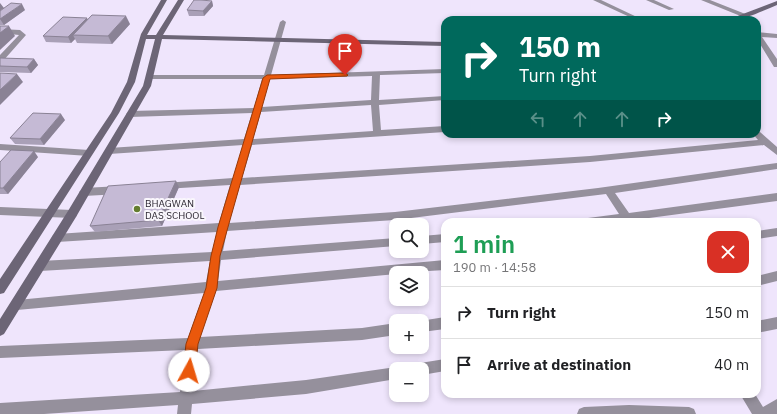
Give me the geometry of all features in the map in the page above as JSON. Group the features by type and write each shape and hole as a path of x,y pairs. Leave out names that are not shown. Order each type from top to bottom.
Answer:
{"main road":[{"path":"0,289 52,212 115,112 130,82 143,37 164,0"},
{"path":"0,330 17,305 72,214 147,86 158,36 181,0"},
{"path":"751,16 777,3"},
{"path":"143,37 158,36 441,44"}],"street":[{"path":"596,0 612,4 633,16"},
{"path":"649,0 671,9"},
{"path":"704,0 742,16"},
{"path":"184,414 192,344 211,288 216,256 223,227 247,142 284,22"},
{"path":"0,31 20,32 23,35 0,59"},
{"path":"761,34 777,36"},
{"path":"761,40 777,65"},
{"path":"150,77 267,78 441,71"},
{"path":"376,74 375,102 378,134"},
{"path":"130,114 257,110 441,98"},
{"path":"109,151 441,129"},
{"path":"761,138 777,152"},
{"path":"153,187 236,180 590,159 766,142"},
{"path":"0,147 89,153"},
{"path":"57,238 395,216 608,190 777,166"},
{"path":"84,192 130,189"},
{"path":"608,190 627,218"},
{"path":"641,218 777,197"},
{"path":"0,211 72,214"},
{"path":"761,234 777,232"},
{"path":"429,239 441,238"},
{"path":"40,266 216,256 389,243"},
{"path":"17,305 441,265"},
{"path":"761,280 777,276"},
{"path":"761,326 777,323"},
{"path":"429,325 441,324"},
{"path":"0,352 192,344 362,334 389,330"},
{"path":"429,367 441,366"},
{"path":"0,410 186,398 306,387 389,374"},
{"path":"750,398 760,414"},
{"path":"765,414 777,406"},
{"path":"584,414 629,412 689,414"}],"building":[{"path":"194,0 212,1 203,11 187,10"},
{"path":"11,3 22,4 0,19 0,11"},
{"path":"92,15 126,16 108,36 73,35"},
{"path":"63,17 87,18 68,37 43,36"},
{"path":"0,26 9,26 0,33"},
{"path":"0,58 34,59 27,67 0,66"},
{"path":"0,73 17,74 0,90"},
{"path":"33,113 61,114 40,139 10,138"},
{"path":"11,150 34,151 3,188 0,188 0,162"},
{"name":"BHAGWAN DAS SCHOOL","path":"176,181 158,220 90,226 108,186"}],"place":[{"name":"BHAGWAN DAS SCHOOL","path":"137,209"}],"route":[{"path":"189,371 192,344 211,288 216,256 223,227 250,131 267,78 345,75"}]}
